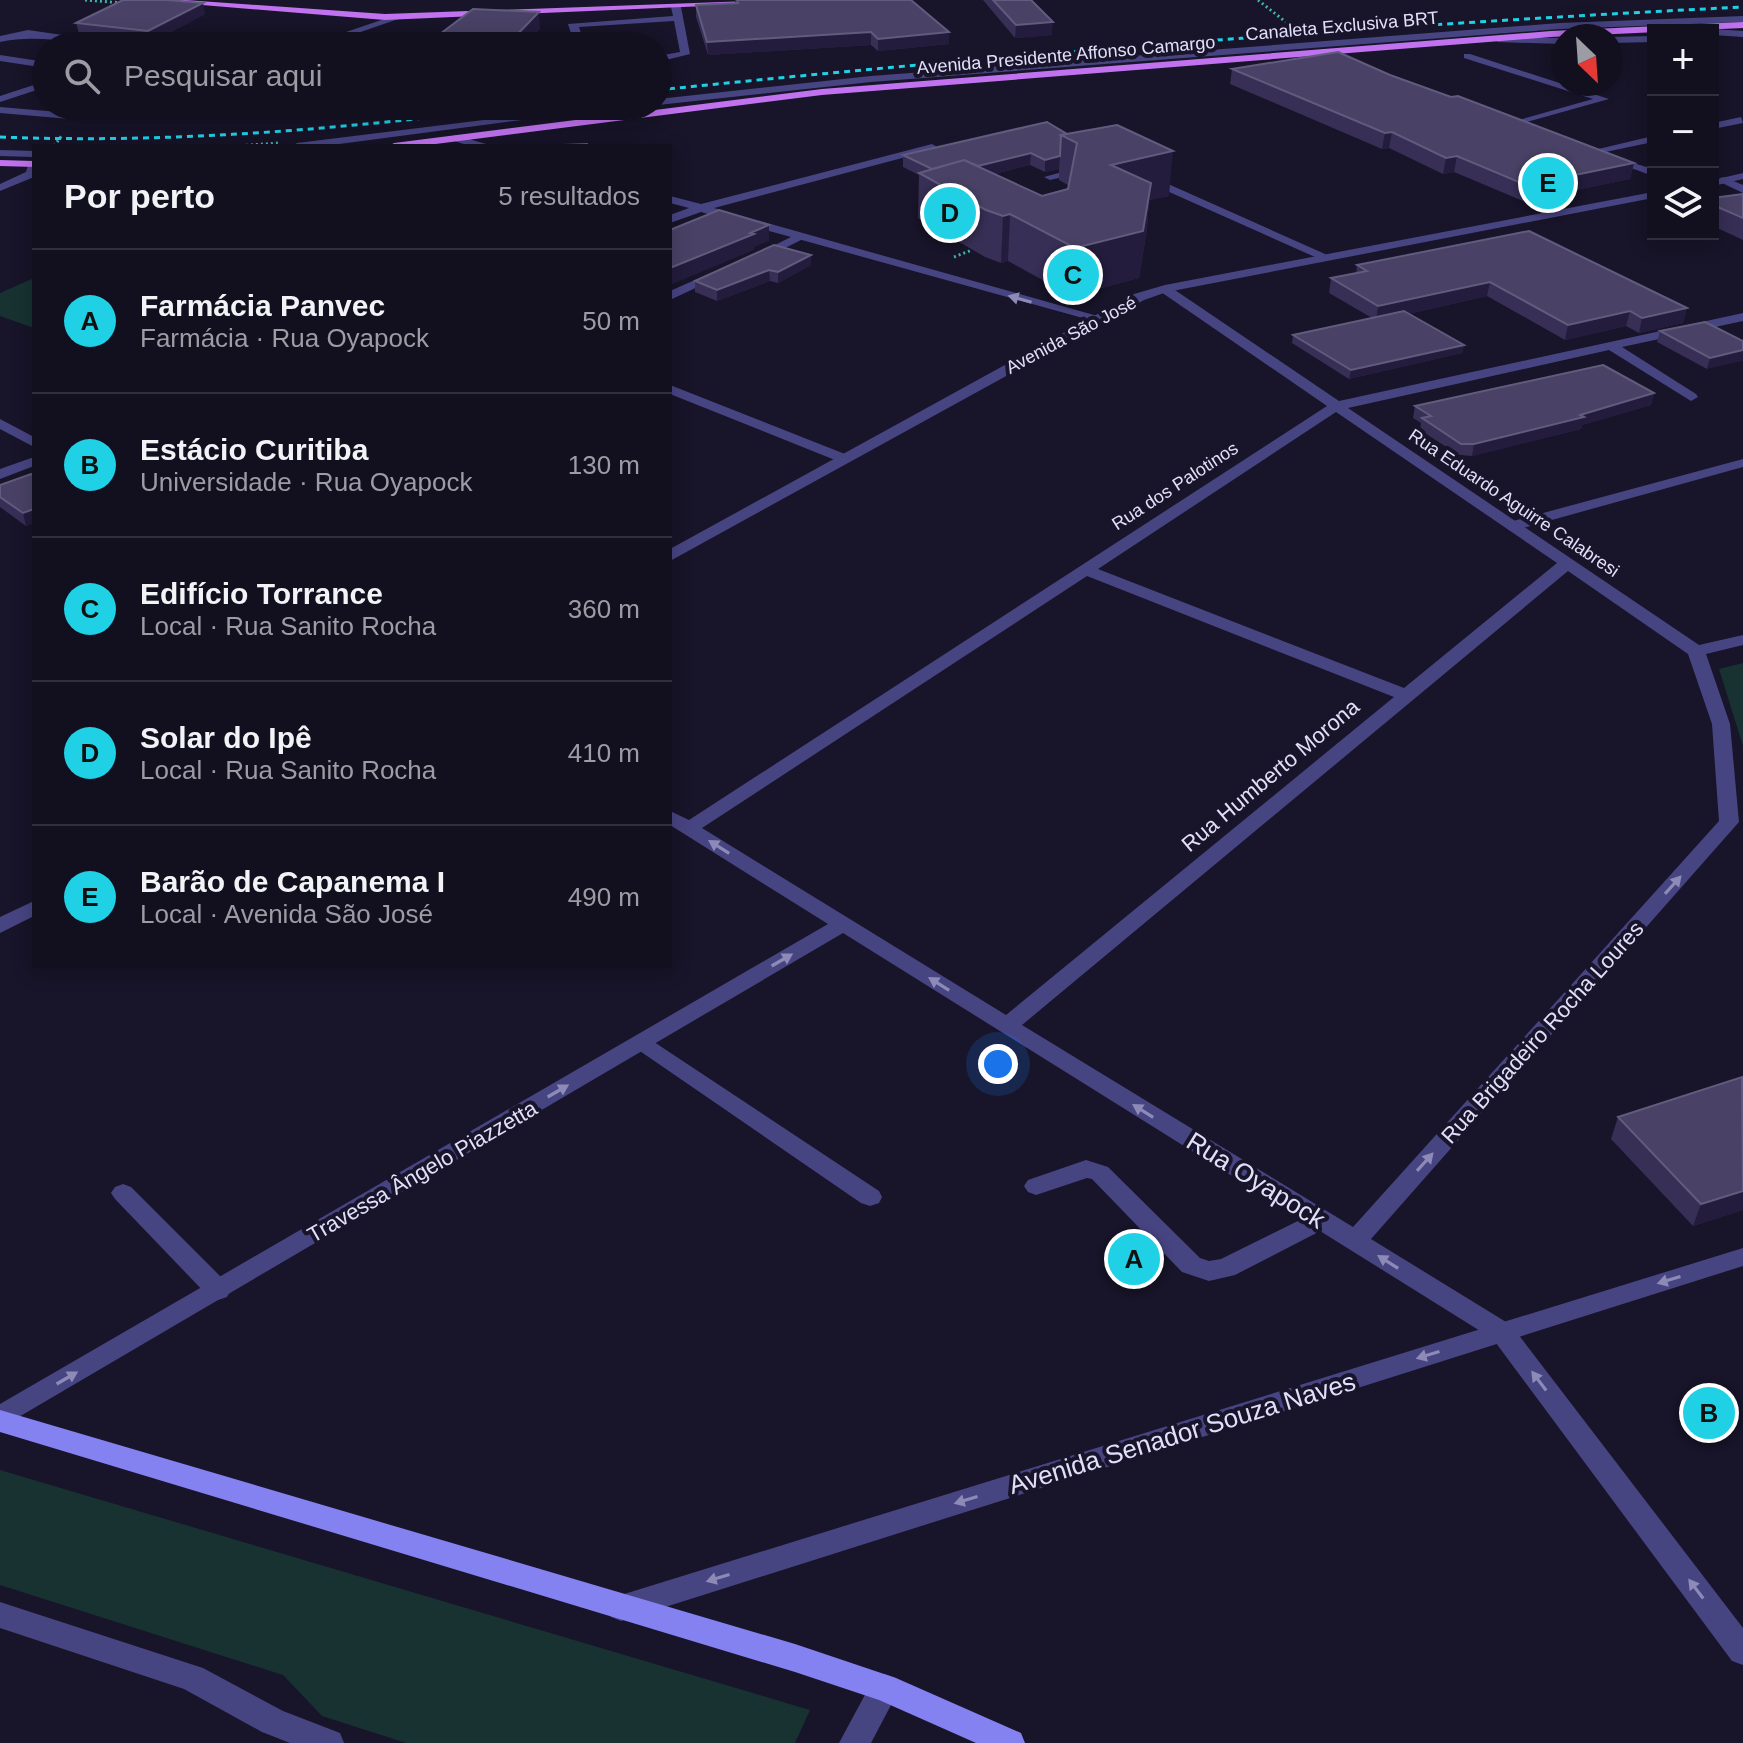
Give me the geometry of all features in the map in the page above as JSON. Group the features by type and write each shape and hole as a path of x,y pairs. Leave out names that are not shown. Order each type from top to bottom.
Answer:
{"main road":[{"path":"147,0 402,16 774,0"},
{"name":"Avenida Presidente Affonso Camargo","path":"1719,26 1743,25"},
{"name":"Avenida Presidente Affonso Camargo","path":"1623,30 1647,29"},
{"name":"Avenida Presidente Affonso Camargo","path":"672,111 822,92 1551,34"},
{"name":"Avenida Presidente Affonso Camargo","path":"409,144 599,120"},
{"path":"0,163 32,160"},
{"path":"0,1419 885,1688 1010,1743"}],"street":[{"path":"672,56 685,54 676,4"},
{"path":"353,32 402,16"},
{"path":"576,32 573,24 679,18"},
{"name":"Canaleta Exclusiva BRT","path":"672,100 871,79 1571,26 1743,19"},
{"path":"1719,32 1743,34"},
{"path":"0,39 32,34"},
{"path":"1492,39 1551,42"},
{"path":"1623,40 1647,39"},
{"path":"1321,53 1344,63"},
{"path":"1467,56 1604,99 1516,124"},
{"path":"0,58 32,63"},
{"path":"0,99 32,89"},
{"path":"0,110 32,113"},
{"path":"1502,119 1540,132"},
{"path":"313,144 510,120"},
{"path":"1719,125 1741,120"},
{"path":"455,138 475,144"},
{"path":"1596,151 1647,140"},
{"path":"1581,146 1647,171"},
{"path":"672,218 700,208 932,147"},
{"path":"0,153 32,160"},
{"path":"1050,177 1096,166"},
{"path":"0,188 31,174 32,169"},
{"path":"1135,173 1328,258"},
{"path":"1719,182 1743,176"},
{"path":"1719,182 1743,190"},
{"name":"Avenida São José","path":"672,555 1139,297 1165,289 1647,196"},
{"path":"672,200 1096,320"},
{"path":"749,260 801,237"},
{"path":"672,295 736,266"},
{"name":"Rua Eduardo Aguirre Calabresi","path":"1165,289 1696,651"},
{"name":"Rua dos Palotinos","path":"679,823 1084,569 1336,406 1743,317"},
{"path":"1611,346 1691,397"},
{"path":"672,390 845,459"},
{"path":"0,423 32,442"},
{"path":"0,474 32,462"},
{"path":"1512,526 1742,463"},
{"name":"Rua Humberto Morona","path":"1006,1026 1567,563"},
{"path":"1084,569 1405,695"},
{"path":"1736,829 1721,724 1696,651 1743,640"},
{"name":"Rua Oyapock","path":"679,823 1502,1332 1743,1651"},
{"name":"Rua Brigadeiro Rocha Loures","path":"1355,1241 1736,829"},
{"path":"0,926 32,908"},
{"name":"Travessa Ângelo Piazzetta","path":"0,1419 843,924"},
{"path":"642,1042 870,1197"},
{"path":"1036,1186 1086,1169 1100,1173 1191,1265 1209,1271 1226,1268 1321,1220"},
{"path":"123,1193 218,1290"},
{"name":"Avenida Senador Souza Naves","path":"620,1608 1743,1257"},
{"path":"0,1615 192,1678 273,1722 329,1743"},
{"path":"854,1743 885,1688"}],"path":[{"path":"1258,0 1293,28 1291,32"}],"green space":[{"path":"32,279 32,327 0,316 0,293"},
{"path":"1743,663 1743,746 1719,669"},
{"path":"0,1470 810,1710 795,1743 406,1743 322,1716 283,1675 0,1585"}],"building":[{"path":"123,0 203,3 148,31 76,23"},
{"path":"737,0 911,0 949,32 878,39 871,32 707,42 696,5 738,3"},
{"path":"993,0 1031,0 1053,22 1016,25"},
{"path":"473,9 539,12 520,32 443,32"},
{"path":"1338,52 1390,75 1451,97 1458,96 1634,163 1526,185 1457,156 1446,158 1392,132 1385,133 1232,69"},
{"path":"1047,122 1067,134 1061,135 1060,156 1045,160 1031,153 978,166 964,160 932,169 903,155"},
{"path":"1117,125 1173,151 1111,165 1151,183 1143,231 1075,248 1010,214 1003,216 986,210 919,173 964,160 1042,196 1068,189 1077,143 1061,135"},
{"path":"1743,194 1743,218 1719,208 1719,197"},
{"path":"719,210 769,225 672,267 672,229"},
{"path":"1529,231 1687,308 1642,318 1630,311 1568,325 1490,282 1378,306 1331,278 1367,271 1357,265"},
{"path":"774,245 811,255 778,272 769,270 717,290 695,281"},
{"path":"1404,311 1464,345 1351,370 1293,335"},
{"path":"1705,322 1743,341 1743,350 1710,358 1660,331"},
{"path":"1603,365 1654,393 1580,415 1584,417 1474,444 1461,444 1422,418 1431,416 1415,406"},
{"path":"32,474 32,510 23,513 0,497 0,485"},
{"path":"1742,1077 1743,1191 1701,1204 1618,1117"}],"railway":[{"path":"672,89 1200,41 1743,7"},
{"path":"0,137 198,136 404,120"}],"place":[{"name":"Barão de Capanema I","path":"1548,183"},
{"name":"Solar do Ipê","path":"950,213"},
{"name":"Edifício Torrance","path":"1073,275"},
{"name":"Farmácia Panvec","path":"1134,1259"},
{"name":"Estácio Curitiba","path":"1709,1413"}]}
